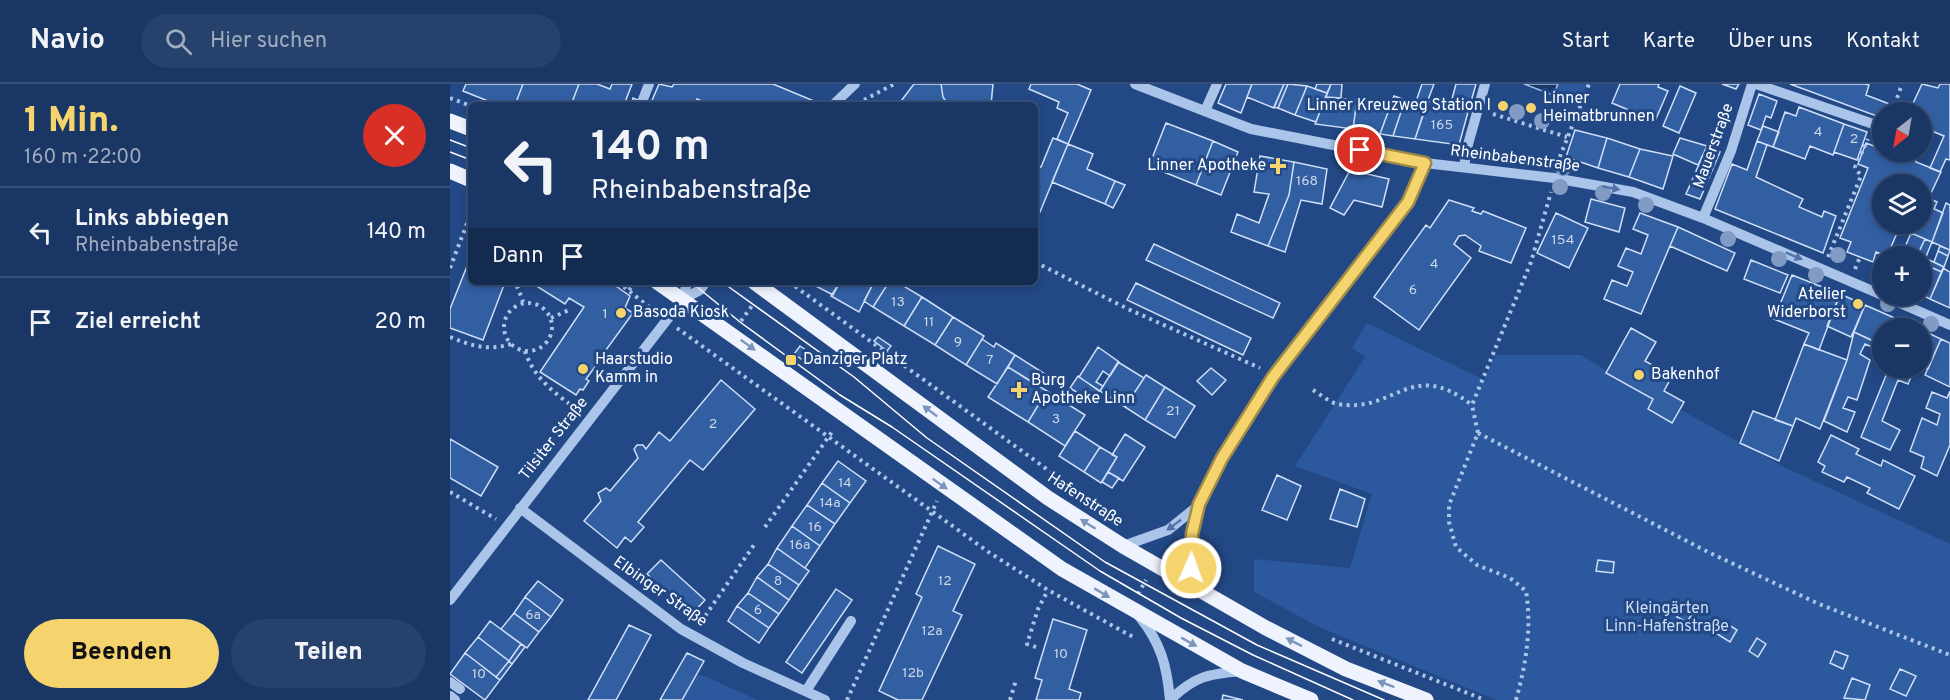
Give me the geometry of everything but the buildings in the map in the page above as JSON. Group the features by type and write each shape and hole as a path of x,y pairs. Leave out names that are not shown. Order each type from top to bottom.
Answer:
{"main road":[{"path":"450,121 468,128"},
{"path":"450,171 468,179"},
{"path":"662,285 943,487 1062,569 1137,614 1242,671 1311,700"},
{"name":"Hafenstraße","path":"758,285 1048,498 1124,546 1207,596 1346,669 1426,700"}],"street":[{"path":"642,102 649,84"},
{"name":"Rheinbabenstraße","path":"1135,84 1251,129 1425,163 1554,178 1633,192 1703,218 1872,290"},
{"path":"1205,111 1217,84"},
{"path":"1464,167 1485,84"},
{"name":"Mauerstraße","path":"1703,218 1731,151 1752,84"},
{"path":"1756,84 1872,124"},
{"path":"836,102 851,85"},
{"path":"1207,596 1191,568 1192,534 1199,504 1253,406 1408,202 1425,163"},
{"path":"683,299 686,285"},
{"path":"683,299 700,290 704,285"},
{"name":"Tilsiter Straße","path":"450,600 683,299"},
{"name":"Rheinbabenstraße","path":"1908,306 1950,325"},
{"path":"1124,546 1168,530 1199,504"},
{"name":"Elbinger Straße","path":"520,508 692,635 743,663 825,700"},
{"path":"1137,614 1154,634 1162,652 1170,700"},
{"path":"806,691 851,621"},
{"path":"1170,700 1188,683 1206,675 1242,671"},
{"path":"450,682 455,695"}],"path":[{"path":"861,102 894,84"},
{"path":"1516,700 1524,669 1530,614 1526,591 1509,578 1477,565 1456,547 1449,522 1449,505 1478,433 1472,405 1531,262 1567,137 1589,84"},
{"path":"1896,102 1902,84"},
{"path":"450,98 468,105"},
{"path":"1478,109 1567,137"},
{"path":"1823,269 1861,176 1855,167 1867,138 1872,140"},
{"path":"450,268 468,221"},
{"path":"1858,264 1860,257"},
{"path":"1038,264 1128,309 1263,369"},
{"path":"514,285 518,288 523,302"},
{"path":"793,285 1108,513"},
{"path":"523,302 539,304 551,318 552,332 544,346 525,351 511,344 504,331 505,318 512,308 523,302"},
{"path":"551,318 569,310"},
{"path":"450,337 474,346 496,349 511,344"},
{"path":"525,351 530,367 548,388 589,419"},
{"path":"716,356 932,512 1048,590 1162,652"},
{"path":"1313,390 1335,404 1368,404 1429,383 1454,391 1472,405"},
{"path":"765,527 843,416"},
{"path":"1478,433 1708,552 1819,604 1950,655"},
{"path":"847,700 943,487"},
{"path":"450,492 507,525"},
{"path":"692,635 756,542"},
{"path":"1036,647 1027,644 1038,609 1048,590"},
{"path":"1324,636 1485,700"},
{"path":"1010,700 1016,680"}],"green space":[{"path":"1516,84 1553,95 1558,84 1587,84 1579,104"},
{"name":"Kleingärten Linn-Hafenstraße","path":"1367,323 1484,380 1496,355 1581,355 1653,399 1648,410 1671,423 1679,409 1784,467 1950,544 1950,700 1496,700 1319,627 1254,592 1254,559 1350,568 1372,494 1295,466 1365,357 1352,348"},
{"path":"696,674 707,677 757,700 682,700"}],"shaded area":[{"path":"1524,84 1558,84 1553,95"}],"tram line":[{"path":"450,140 468,147"},
{"path":"450,152 468,159"},
{"path":"695,285 740,322 840,395 892,427 1100,571 1181,618 1253,655 1353,700"},
{"path":"726,285 854,377 927,438 1105,562 1257,645 1384,700"}],"place":[{"name":"Linner Kreuzweg Station I","path":"1503,106"},
{"name":"Linner Heimatbrunnen","path":"1531,108"},
{"name":"Linner Apotheke","path":"1278,166"},
{"name":"Atelier Widerborst","path":"1858,304"},
{"name":"Basoda Kiosk","path":"621,313"},
{"name":"Danziger Platz","path":"791,360"},
{"name":"Haarstudio Kamm in","path":"583,369"},
{"name":"Bakenhof","path":"1639,375"},
{"name":"Burg Apotheke Linn","path":"1019,390"}],"route":[{"path":"1191,568 1192,534 1199,504 1222,458 1273,377 1408,202 1425,163 1360,150"}]}
